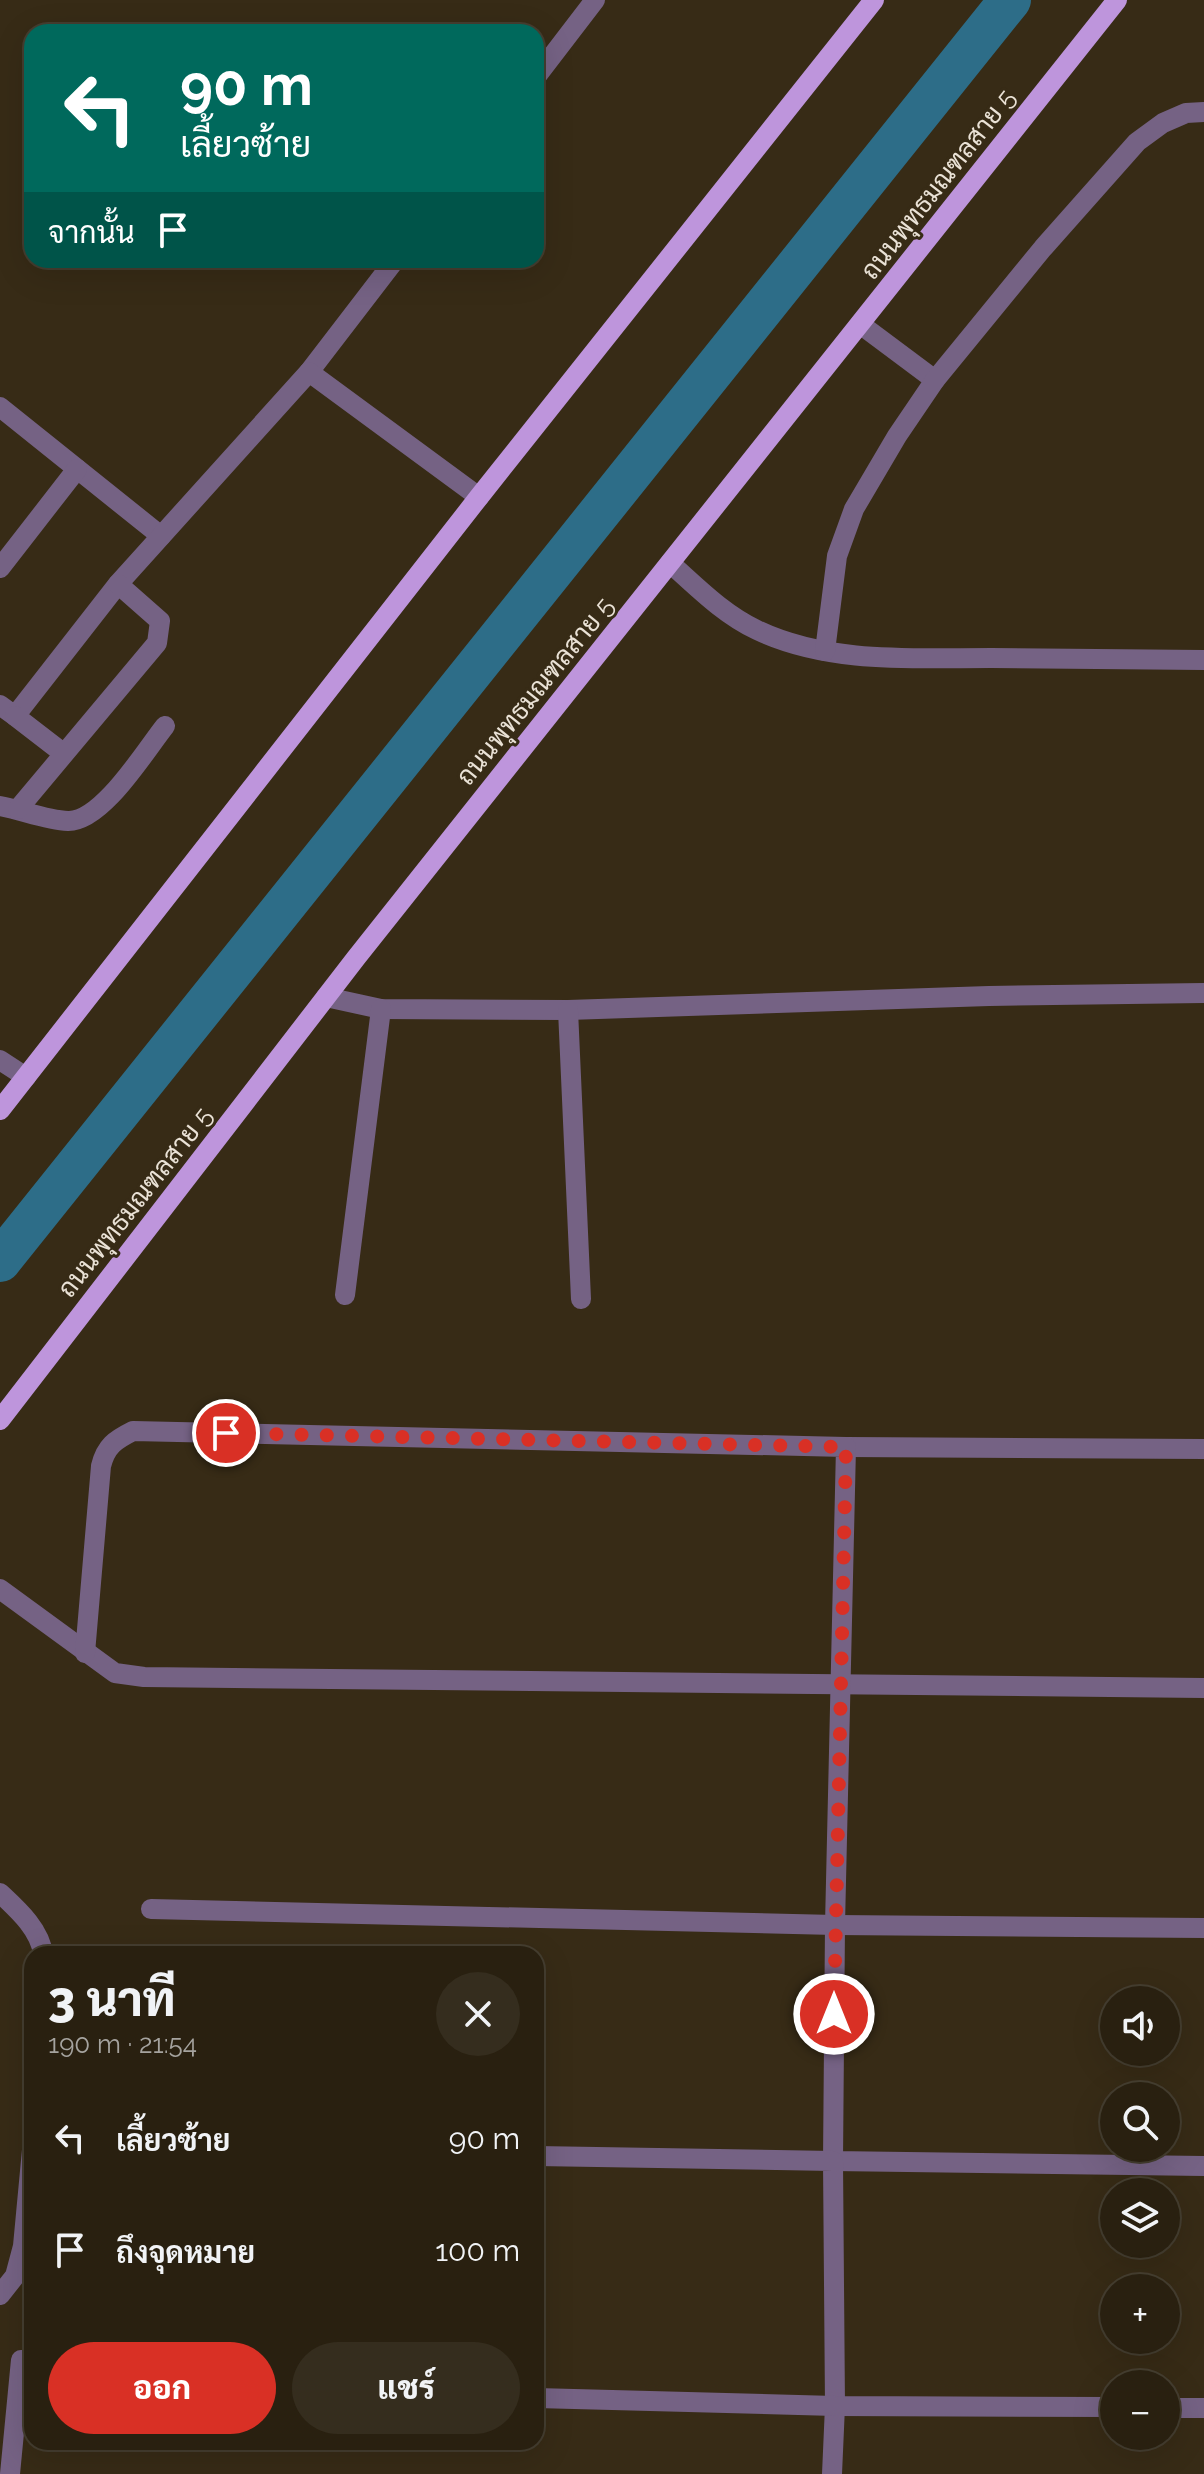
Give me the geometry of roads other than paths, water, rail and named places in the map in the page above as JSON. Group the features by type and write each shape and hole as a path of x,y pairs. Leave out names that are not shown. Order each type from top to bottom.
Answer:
{"main road":[{"path":"0,1110 479,497 874,0"},
{"name":"ถนนพุทธมณฑลสาย 5","path":"0,1420 326,997 1117,0"}],"street":[{"path":"544,67 595,0"},
{"path":"825,651 837,556 854,509 897,436 935,380 1043,248 1137,142 1163,123 1186,113 1204,112"},
{"path":"63,753 8,711 309,372 389,268"},
{"path":"860,324 935,380"},
{"path":"309,372 479,497"},
{"path":"0,407 161,536"},
{"path":"0,568 77,469"},
{"path":"670,563 717,605 754,629 788,643 825,651 883,658 1204,660"},
{"path":"9,808 63,753 157,643 160,621 118,584"},
{"path":"9,808 70,821 90,815 105,802 165,726"},
{"path":"326,997 381,1009 568,1010 973,996 1204,993"},
{"path":"345,1295 381,1009"},
{"path":"568,1010 581,1299"},
{"path":"0,1060 26,1077"},
{"path":"85,1653 101,1466 105,1450 115,1440 133,1431 846,1447 1204,1449"},
{"path":"832,2474 835,2406 835,1925 846,1447"},
{"path":"0,1589 115,1673 177,1679 1204,1688"},
{"path":"0,1893 25,1917 41,1946"},
{"path":"151,1909 835,1925 1204,1928"},
{"path":"544,2156 1204,2166"},
{"path":"0,2295 15,2276 24,2235"},
{"path":"10,2474 21,2360"},
{"path":"544,2398 835,2406 1100,2407"},
{"path":"1180,2408 1204,2408"}],"waterway":[{"path":"0,1261 1010,0"}]}
